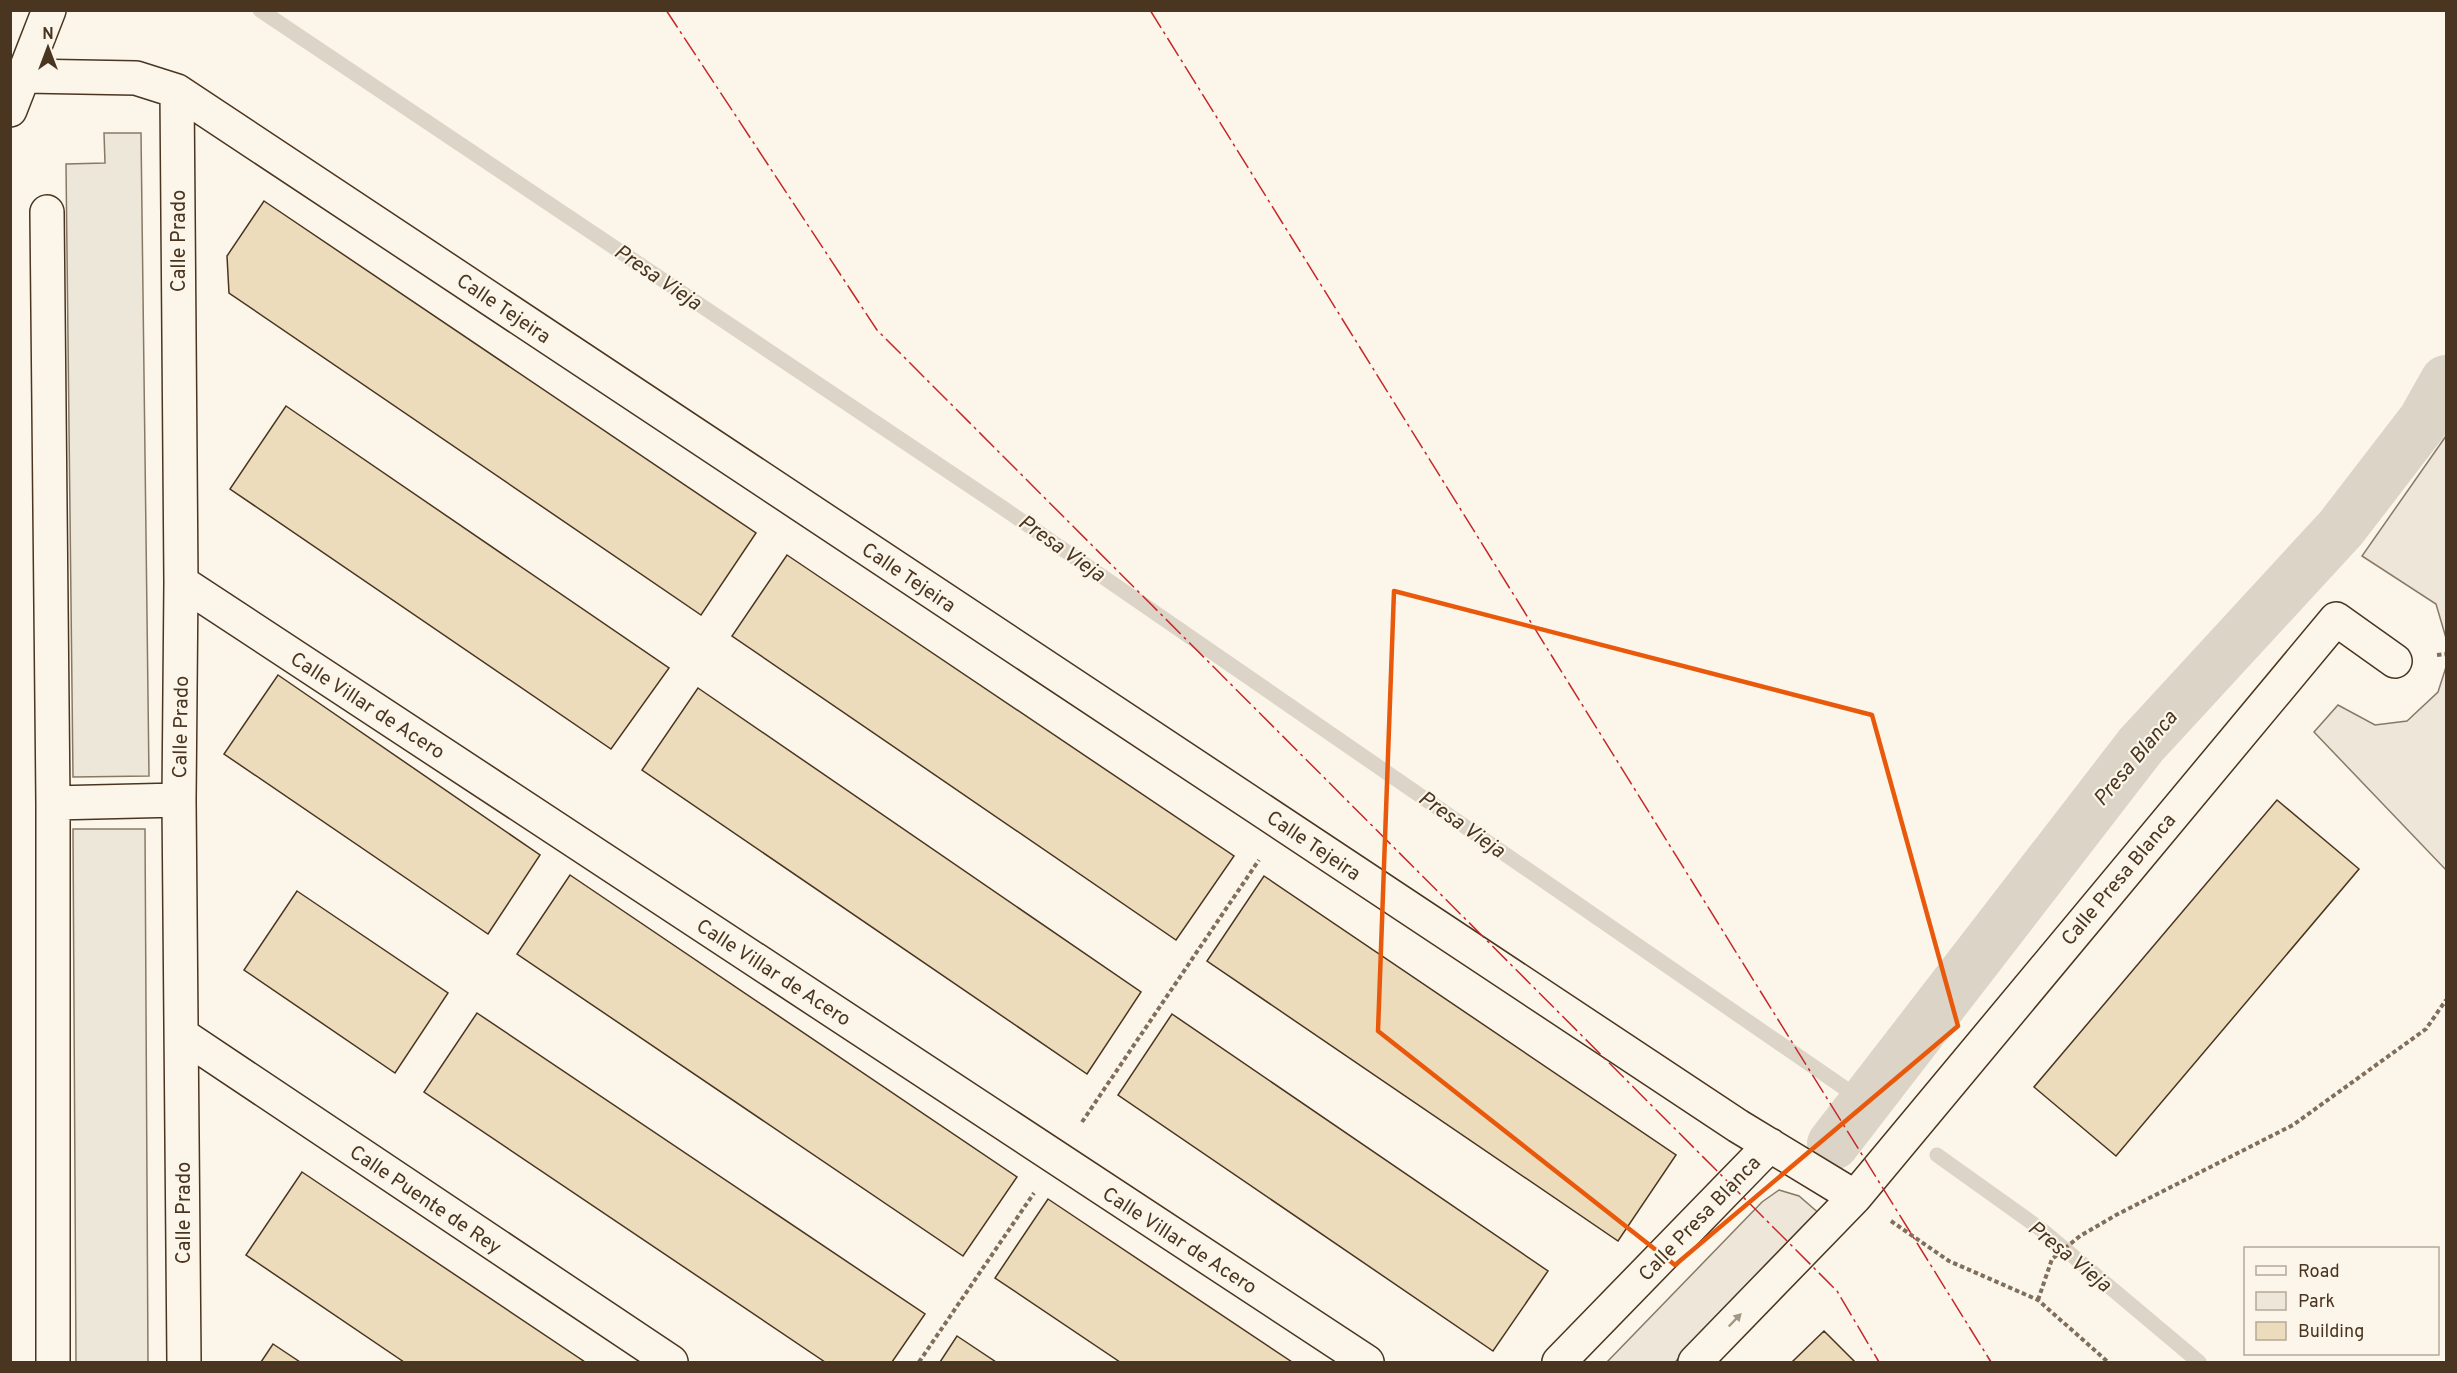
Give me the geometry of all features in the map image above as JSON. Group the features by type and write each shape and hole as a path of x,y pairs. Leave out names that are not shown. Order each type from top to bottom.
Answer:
{"street":[{"path":"10,110 26,76 49,10"},
{"name":"Calle Tejeira","path":"26,76 136,78 177,91 1283,825 1770,1145"},
{"name":"Calle Prado","path":"177,91 181,582 179,800 184,1362"},
{"path":"47,212 53,803 53,1362"},
{"name":"Calle Villar de Acero","path":"181,582 1367,1362"},
{"name":"Calle Presa Blanca","path":"1695,1362 1855,1197 2336,619 2395,661"},
{"path":"53,803 179,800"},
{"name":"Calle Puente de Rey","path":"182,1035 671,1362"},
{"name":"Calle Presa Blanca","path":"1559,1362 1770,1145 1855,1197"}],"path":[{"path":"919,1362 1283,825"},
{"path":"2038,1300 2052,1259 2080,1236 2116,1215 2293,1125 2426,1029 2446,1000"},
{"path":"1855,1197 1949,1261 2038,1300 2108,1362"}],"highlighted area":[{"path":"1394,591 1872,715 1958,1026 1675,1265 1378,1031"}],"green space":[{"path":"2446,436 2446,638 2436,604 2362,556"},
{"path":"2446,667 2446,870 2314,732 2338,705 2375,725 2407,721 2438,692"},
{"path":"1779,1190 1799,1196 1821,1215 1675,1362 1607,1362 1762,1202"}],"shaded area":[{"path":"104,133 141,133 149,776 73,777 66,164 105,163"},
{"path":"73,829 145,829 148,1362 76,1362"}],"building":[{"path":"264,201 756,533 701,615 229,293 227,256"},
{"path":"286,406 669,668 611,749 230,489"},
{"path":"787,555 1234,856 1176,940 732,636"},
{"path":"278,675 540,855 488,934 224,754"},
{"path":"698,688 1141,992 1087,1074 642,770"},
{"path":"2277,800 2359,869 2116,1156 2034,1087"},
{"path":"570,875 1017,1177 963,1256 517,954"},
{"path":"1264,876 1676,1155 1618,1241 1207,961"},
{"path":"297,891 448,993 395,1073 244,970"},
{"path":"477,1013 925,1314 892,1362 825,1362 424,1092"},
{"path":"1172,1014 1548,1271 1493,1351 1118,1095"},
{"path":"302,1172 585,1362 404,1362 246,1255"},
{"path":"1048,1199 1292,1362 1120,1362 995,1278"},
{"path":"1824,1331 1855,1362 1792,1362"},
{"path":"957,1336 996,1362 940,1362"},
{"path":"273,1344 300,1362 261,1362"}],"waterway":[{"name":"Presa Vieja","path":"260,10 1003,508 1856,1096"},
{"name":"Presa Blanca","path":"1833,1144 2141,745 2341,528 2424,420 2446,381"},
{"name":"Presa Vieja","path":"1937,1155 2042,1230 2199,1362"}],"power":[{"path":"666,10 877,330 1837,1291 1879,1362"},
{"path":"1150,10 1991,1362"}]}
